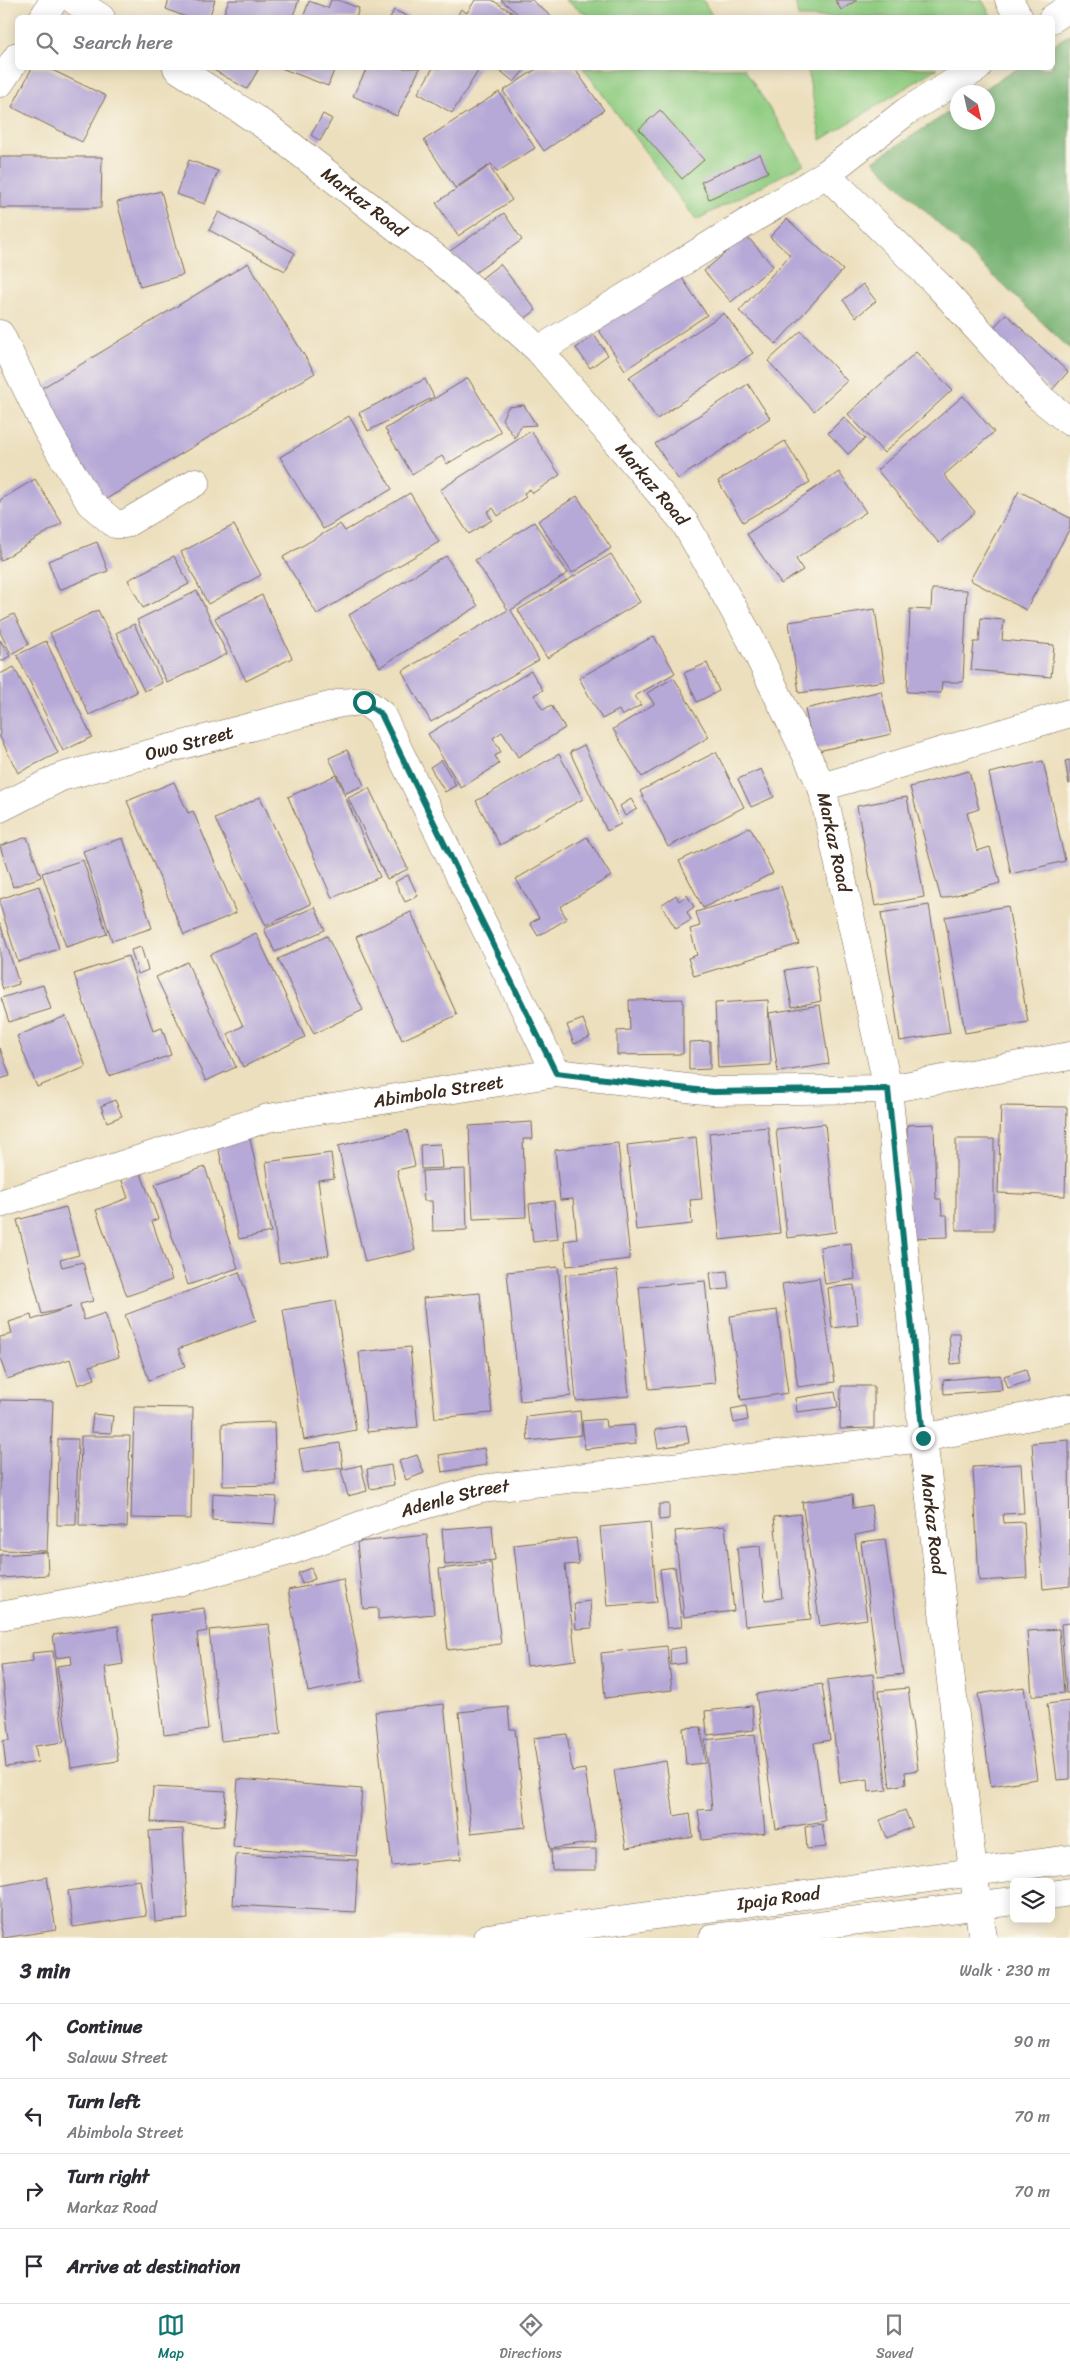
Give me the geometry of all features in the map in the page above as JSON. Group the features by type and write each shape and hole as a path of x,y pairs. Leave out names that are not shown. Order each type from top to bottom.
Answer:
{"street":[{"path":"45,15 54,0"},
{"path":"74,0 96,15"},
{"path":"1010,0 1018,15"},
{"path":"1055,17 1070,7"},
{"path":"0,83 15,60"},
{"name":"Markaz Road","path":"180,70 266,127 441,262 539,350 685,523 750,638 822,787 888,1089 923,1438 979,1907"},
{"path":"539,350 826,174 907,111 974,70"},
{"path":"826,174 939,286 1039,397 1070,422"},
{"path":"0,334 47,430 90,503 104,516 115,524 124,524 196,482"},
{"name":"Owo Street","path":"0,808 61,777 341,703 364,702 381,714 556,1073"},
{"path":"822,787 1070,714"},
{"name":"Abimbola Street","path":"0,1204 268,1118 556,1073 713,1092 888,1089 1070,1056"},
{"name":"Adenle Street","path":"0,1616 178,1582 290,1551 392,1514 481,1489 923,1438 1070,1408"},
{"name":"Ipaja Road","path":"487,1938 1070,1859"},
{"path":"1055,1894 1070,1892"},
{"name":"Ipaja Road","path":"713,1938 979,1907 1010,1902"},
{"path":"979,1907 983,1938"}],"green space":[{"path":"565,0 703,0 712,15 587,15"},
{"path":"795,0 982,0 991,15 798,15"},
{"path":"1070,34 1070,349 873,161 950,112 950,130 995,130 995,85 990,85 1015,70 1055,70 1055,44"},
{"path":"584,70 745,70 804,164 696,220"},
{"path":"807,70 935,70 821,140"}],"building":[{"path":"169,0 215,0 210,15 181,15 166,9"},
{"path":"229,0 299,0 293,15 223,15"},
{"path":"331,0 338,0 359,8 357,15 304,15 309,1 328,8"},
{"path":"475,0 492,0 513,13 512,15 458,15 461,9 467,13"},
{"path":"501,0 532,0 550,15 517,15"},
{"path":"835,0 857,0 841,10"},
{"path":"394,10 405,15 392,15"},
{"path":"31,70 52,70 106,96 82,142 12,107"},
{"path":"214,70 258,70 247,89"},
{"path":"286,70 334,70 328,86"},
{"path":"366,70 419,70 397,116 353,96"},
{"path":"432,70 479,70 452,113 418,93"},
{"path":"499,70 524,70 514,82"},
{"path":"535,70 575,70 604,110 544,151 503,91"},
{"path":"499,92 535,148 497,172 491,164 455,188 424,140"},
{"path":"660,110 704,160 682,179 639,129"},
{"path":"323,114 332,119 320,141 311,135"},
{"path":"760,154 768,172 709,199 701,182"},
{"path":"0,157 102,157 101,208 0,208"},
{"path":"189,160 218,171 205,204 176,194"},
{"path":"489,166 512,200 458,236 436,203"},
{"path":"161,191 183,275 140,287 117,202"},
{"path":"219,212 295,253 285,271 209,230"},
{"path":"504,213 522,240 469,277 450,251"},
{"path":"787,219 843,270 776,344 739,311 790,255 770,237"},
{"path":"746,235 773,266 731,302 704,271"},
{"path":"248,263 315,373 103,501 37,391"},
{"path":"500,264 536,310 518,324 482,278"},
{"path":"678,272 707,315 625,370 596,326"},
{"path":"863,284 876,301 856,317 843,300"},
{"path":"724,313 753,353 657,419 629,377"},
{"path":"1006,314 1068,372 1051,391 988,334"},
{"path":"801,331 847,381 814,411 768,361"},
{"path":"594,335 608,355 590,368 576,348"},
{"path":"916,352 952,390 884,453 848,414"},
{"path":"468,378 501,432 447,464 442,456 412,474 385,429"},
{"path":"425,379 434,397 368,431 359,413"},
{"path":"748,384 770,418 678,479 655,444"},
{"path":"963,396 994,432 944,475 975,512 939,543 877,470"},
{"path":"524,405 536,425 521,426 515,438 502,419 508,407"},
{"path":"349,416 392,489 323,529 280,457"},
{"path":"844,417 865,439 848,454 828,433"},
{"path":"531,431 560,475 533,493 530,489 524,493 526,497 498,516 493,508 487,512 492,520 469,534 440,490"},
{"path":"785,441 810,482 743,522 718,481"},
{"path":"839,472 866,512 796,559 803,570 781,584 747,534"},
{"path":"35,479 62,523 0,561 0,500"},
{"path":"1019,491 1070,518 1070,528 1026,610 970,580"},
{"path":"410,493 439,542 317,614 283,557 340,524 345,531"},
{"path":"577,496 611,548 572,573 538,521"},
{"path":"534,522 568,573 511,610 539,660 431,722 402,671 508,610 475,560"},
{"path":"234,525 261,575 208,604 181,552"},
{"path":"97,542 108,571 59,590 48,561"},
{"path":"611,554 640,602 547,658 518,610"},
{"path":"174,556 189,584 143,608 128,580"},
{"path":"446,556 478,606 380,667 349,615"},
{"path":"932,589 967,590 963,682 942,682 941,693 907,692 910,609 931,610"},
{"path":"197,591 227,654 167,683 137,620"},
{"path":"262,595 292,658 246,681 215,618"},
{"path":"875,609 885,681 799,693 789,622"},
{"path":"98,610 137,692 89,715 50,633"},
{"path":"14,614 29,644 11,654 0,632 0,621"},
{"path":"981,618 1004,620 1002,640 1054,645 1051,677 971,670 974,642 979,642"},
{"path":"134,624 162,683 144,691 116,633"},
{"path":"654,636 675,673 635,696 641,705 622,716 619,710 602,719 579,678"},
{"path":"0,640 10,656 0,662"},
{"path":"46,641 92,737 63,751 17,655"},
{"path":"707,663 719,691 697,702 684,673"},
{"path":"14,667 58,753 18,773 0,737 0,674"},
{"path":"531,671 543,690 534,695 543,710 551,705 565,728 518,757 502,732 493,738 501,752 495,756 499,764 461,788 428,734"},
{"path":"674,678 709,737 642,777 613,729 654,704 647,693"},
{"path":"881,691 891,734 814,752 805,709"},
{"path":"584,745 621,824 607,831 570,752"},
{"path":"347,750 364,785 346,793 329,758"},
{"path":"716,752 744,807 668,847 640,791"},
{"path":"559,754 583,799 500,845 476,801"},
{"path":"441,760 456,785 445,792 430,767"},
{"path":"1070,760 1070,784 1069,784 1065,761"},
{"path":"1043,761 1065,861 1011,874 989,773"},
{"path":"761,769 774,797 751,807 738,779"},
{"path":"969,771 979,809 967,813 977,851 990,847 1000,883 941,899 910,787"},
{"path":"336,775 380,877 332,898 288,797"},
{"path":"174,782 188,813 193,811 236,913 184,935 127,801"},
{"path":"369,788 408,869 387,879 348,798"},
{"path":"260,797 311,904 266,926 215,819"},
{"path":"907,797 924,897 875,906 857,806"},
{"path":"631,799 637,809 625,816 620,806"},
{"path":"750,827 773,873 703,908 679,861"},
{"path":"27,837 41,877 13,887 0,846"},
{"path":"587,837 611,876 560,907 567,919 538,936 530,923 539,918 516,879"},
{"path":"123,838 152,928 112,941 83,851"},
{"path":"83,860 107,934 66,947 42,873"},
{"path":"408,875 418,896 405,902 395,882"},
{"path":"39,886 59,949 18,962 0,905 0,899"},
{"path":"781,886 799,944 694,976 688,958 697,955 690,929 700,926 696,912"},
{"path":"676,895 679,901 687,895 694,907 687,912 691,920 676,929 661,905"},
{"path":"929,905 950,1033 900,1041 881,913"},
{"path":"1008,906 1028,1022 965,1033 945,917"},
{"path":"315,907 325,930 275,952 264,929"},
{"path":"411,912 457,1015 402,1040 356,937"},
{"path":"0,923 19,984 3,989 0,980"},
{"path":"256,933 305,1037 243,1067 228,1034 243,1026 210,955"},
{"path":"327,936 363,1010 314,1034 278,959"},
{"path":"141,947 148,970 138,974 131,950"},
{"path":"128,956 153,1031 162,1028 171,1055 109,1076 74,974"},
{"path":"187,962 236,1067 206,1081 156,977"},
{"path":"815,965 821,1001 792,1007 785,970"},
{"path":"43,985 51,1009 9,1022 1,998"},
{"path":"683,999 683,1054 617,1055 617,1031 630,1030 629,1000"},
{"path":"768,1000 771,1065 718,1068 715,1003"},
{"path":"820,1005 829,1064 778,1072 769,1013"},
{"path":"66,1016 86,1067 37,1087 17,1036"},
{"path":"583,1019 590,1037 574,1044 567,1025"},
{"path":"710,1041 710,1069 689,1070 689,1042"},
{"path":"0,1048 10,1076 0,1079"},
{"path":"115,1100 122,1116 107,1122 101,1106"},
{"path":"1001,1106 1067,1107 1065,1196 998,1193"},
{"path":"532,1122 533,1139 523,1139 526,1217 473,1219 469,1126"},
{"path":"825,1124 836,1232 787,1238 776,1129"},
{"path":"934,1124 936,1199 941,1199 942,1215 947,1215 948,1237 909,1238 907,1125"},
{"path":"768,1127 780,1233 720,1240 709,1133"},
{"path":"407,1130 415,1166 397,1170 415,1250 365,1262 338,1146"},
{"path":"249,1135 271,1232 239,1239 217,1142"},
{"path":"696,1137 702,1199 690,1200 692,1224 636,1230 627,1145"},
{"path":"956,1139 994,1139 994,1230 956,1230"},
{"path":"618,1143 630,1259 567,1266 564,1241 577,1239 573,1199 560,1200 555,1150"},
{"path":"440,1144 442,1168 421,1169 420,1145"},
{"path":"331,1153 334,1178 318,1180 329,1255 279,1263 266,1162"},
{"path":"205,1167 238,1268 188,1285 155,1184"},
{"path":"465,1169 467,1230 433,1231 432,1201 424,1201 422,1171"},
{"path":"140,1171 158,1219 152,1221 172,1280 127,1296 96,1210 128,1198 121,1178"},
{"path":"554,1201 558,1239 533,1242 529,1204"},
{"path":"66,1207 79,1255 60,1260 62,1267 83,1262 93,1301 80,1304 84,1320 105,1313 119,1357 90,1366 95,1379 78,1385 70,1359 7,1379 0,1358 0,1337 12,1334 9,1322 31,1315 32,1320 71,1307 42,1314 17,1220"},
{"path":"851,1243 855,1279 825,1284 820,1247"},
{"path":"558,1267 571,1396 520,1401 507,1272"},
{"path":"617,1270 629,1396 576,1401 565,1275"},
{"path":"727,1271 729,1289 712,1290 710,1273"},
{"path":"239,1272 256,1320 178,1349 185,1366 149,1380 125,1315"},
{"path":"819,1278 835,1382 798,1387 782,1284"},
{"path":"705,1281 715,1383 649,1389 639,1287"},
{"path":"854,1285 858,1325 832,1328 828,1288"},
{"path":"480,1293 492,1413 435,1418 423,1298"},
{"path":"335,1301 356,1430 304,1440 283,1310"},
{"path":"777,1310 788,1393 741,1400 730,1316"},
{"path":"949,1333 960,1333 961,1363 951,1364"},
{"path":"410,1347 418,1427 367,1432 359,1352"},
{"path":"1026,1369 1029,1381 1008,1388 1004,1376"},
{"path":"1000,1375 1002,1390 944,1394 943,1380"},
{"path":"841,1386 874,1386 874,1428 840,1429"},
{"path":"835,1392 838,1407 797,1412 795,1398"},
{"path":"0,1400 53,1401 47,1551 0,1550"},
{"path":"746,1406 748,1420 734,1423 731,1409"},
{"path":"134,1407 193,1408 191,1519 131,1518"},
{"path":"580,1411 582,1435 528,1441 526,1417"},
{"path":"93,1414 113,1416 111,1433 91,1432"},
{"path":"605,1419 606,1427 634,1425 636,1444 585,1449 582,1421"},
{"path":"274,1422 276,1485 223,1486 222,1424"},
{"path":"686,1425 689,1443 658,1448 655,1430"},
{"path":"81,1436 130,1436 127,1527 79,1526"},
{"path":"58,1439 78,1439 76,1525 57,1525"},
{"path":"1069,1440 1070,1586 1043,1589 1032,1443"},
{"path":"340,1443 343,1468 303,1473 299,1449"},
{"path":"484,1448 487,1465 442,1472 439,1455"},
{"path":"417,1455 424,1473 406,1480 399,1461"},
{"path":"1021,1464 1024,1513 1003,1514 1004,1523 1024,1522 1027,1578 979,1581 973,1467"},
{"path":"361,1465 367,1491 348,1496 341,1470"},
{"path":"391,1465 394,1485 370,1489 367,1469"},
{"path":"213,1493 277,1497 274,1524 212,1520"},
{"path":"852,1495 853,1508 871,1505 875,1531 855,1535 867,1619 820,1626 802,1502"},
{"path":"659,1504 669,1504 669,1519 659,1520"},
{"path":"800,1514 811,1619 745,1626 737,1548 760,1546 765,1600 782,1598 774,1517"},
{"path":"650,1522 657,1602 607,1606 600,1527"},
{"path":"492,1525 495,1560 445,1565 442,1529"},
{"path":"725,1526 734,1611 684,1617 675,1531"},
{"path":"427,1535 434,1614 378,1619 378,1608 363,1609 357,1542"},
{"path":"576,1538 579,1564 565,1565 576,1660 527,1666 514,1545"},
{"path":"885,1539 903,1674 878,1677 861,1542"},
{"path":"47,1552 48,1575 0,1578 0,1555"},
{"path":"491,1563 501,1644 448,1650 439,1569"},
{"path":"675,1567 682,1627 667,1628 660,1569"},
{"path":"311,1568 315,1579 302,1584 298,1573"},
{"path":"343,1579 363,1681 308,1692 288,1590"},
{"path":"590,1601 592,1628 576,1629 574,1603"},
{"path":"204,1608 207,1631 197,1633 208,1729 164,1735 150,1615"},
{"path":"1070,1623 1070,1693 1066,1693 1061,1624"},
{"path":"269,1624 281,1734 221,1741 209,1630"},
{"path":"118,1626 123,1664 105,1667 118,1761 71,1768 57,1666 72,1664 71,1656 56,1658 53,1635"},
{"path":"1059,1629 1064,1693 1032,1696 1027,1631"},
{"path":"667,1646 672,1690 605,1698 601,1653"},
{"path":"685,1647 686,1663 671,1665 670,1649"},
{"path":"53,1651 64,1742 35,1746 38,1762 6,1767 3,1741 10,1740 1,1665 33,1661 32,1653"},
{"path":"873,1674 887,1790 869,1792 868,1779 840,1783 827,1680"},
{"path":"822,1684 830,1740 814,1743 825,1821 776,1829 756,1694"},
{"path":"1024,1687 1037,1779 991,1786 978,1694"},
{"path":"908,1688 918,1770 905,1772 906,1784 890,1787 879,1691"},
{"path":"1070,1701 1070,1779 1057,1780 1047,1704"},
{"path":"444,1704 461,1859 392,1866 375,1712"},
{"path":"752,1706 754,1730 707,1735 705,1711"},
{"path":"508,1707 510,1729 515,1729 526,1827 471,1833 459,1712"},
{"path":"701,1727 705,1763 686,1765 683,1728"},
{"path":"567,1734 572,1771 585,1769 596,1842 550,1849 533,1738"},
{"path":"755,1734 765,1833 702,1840 698,1810 712,1809 705,1740"},
{"path":"666,1761 674,1816 690,1813 693,1837 626,1848 614,1770"},
{"path":"238,1779 362,1789 356,1856 233,1847"},
{"path":"153,1787 226,1791 224,1826 151,1822"},
{"path":"905,1810 912,1827 887,1838 880,1820"},
{"path":"822,1824 826,1847 807,1849 805,1827"},
{"path":"183,1829 188,1919 155,1922 149,1831"},
{"path":"596,1849 596,1870 552,1870 551,1850"},
{"path":"236,1854 358,1860 355,1912 233,1905"},
{"path":"47,1877 56,1930 3,1938 0,1922 0,1886"},
{"path":"140,1880 146,1916 73,1927 68,1891"}],"route":[{"path":"364,702 381,714 556,1073 713,1092 888,1089 923,1438"}]}
